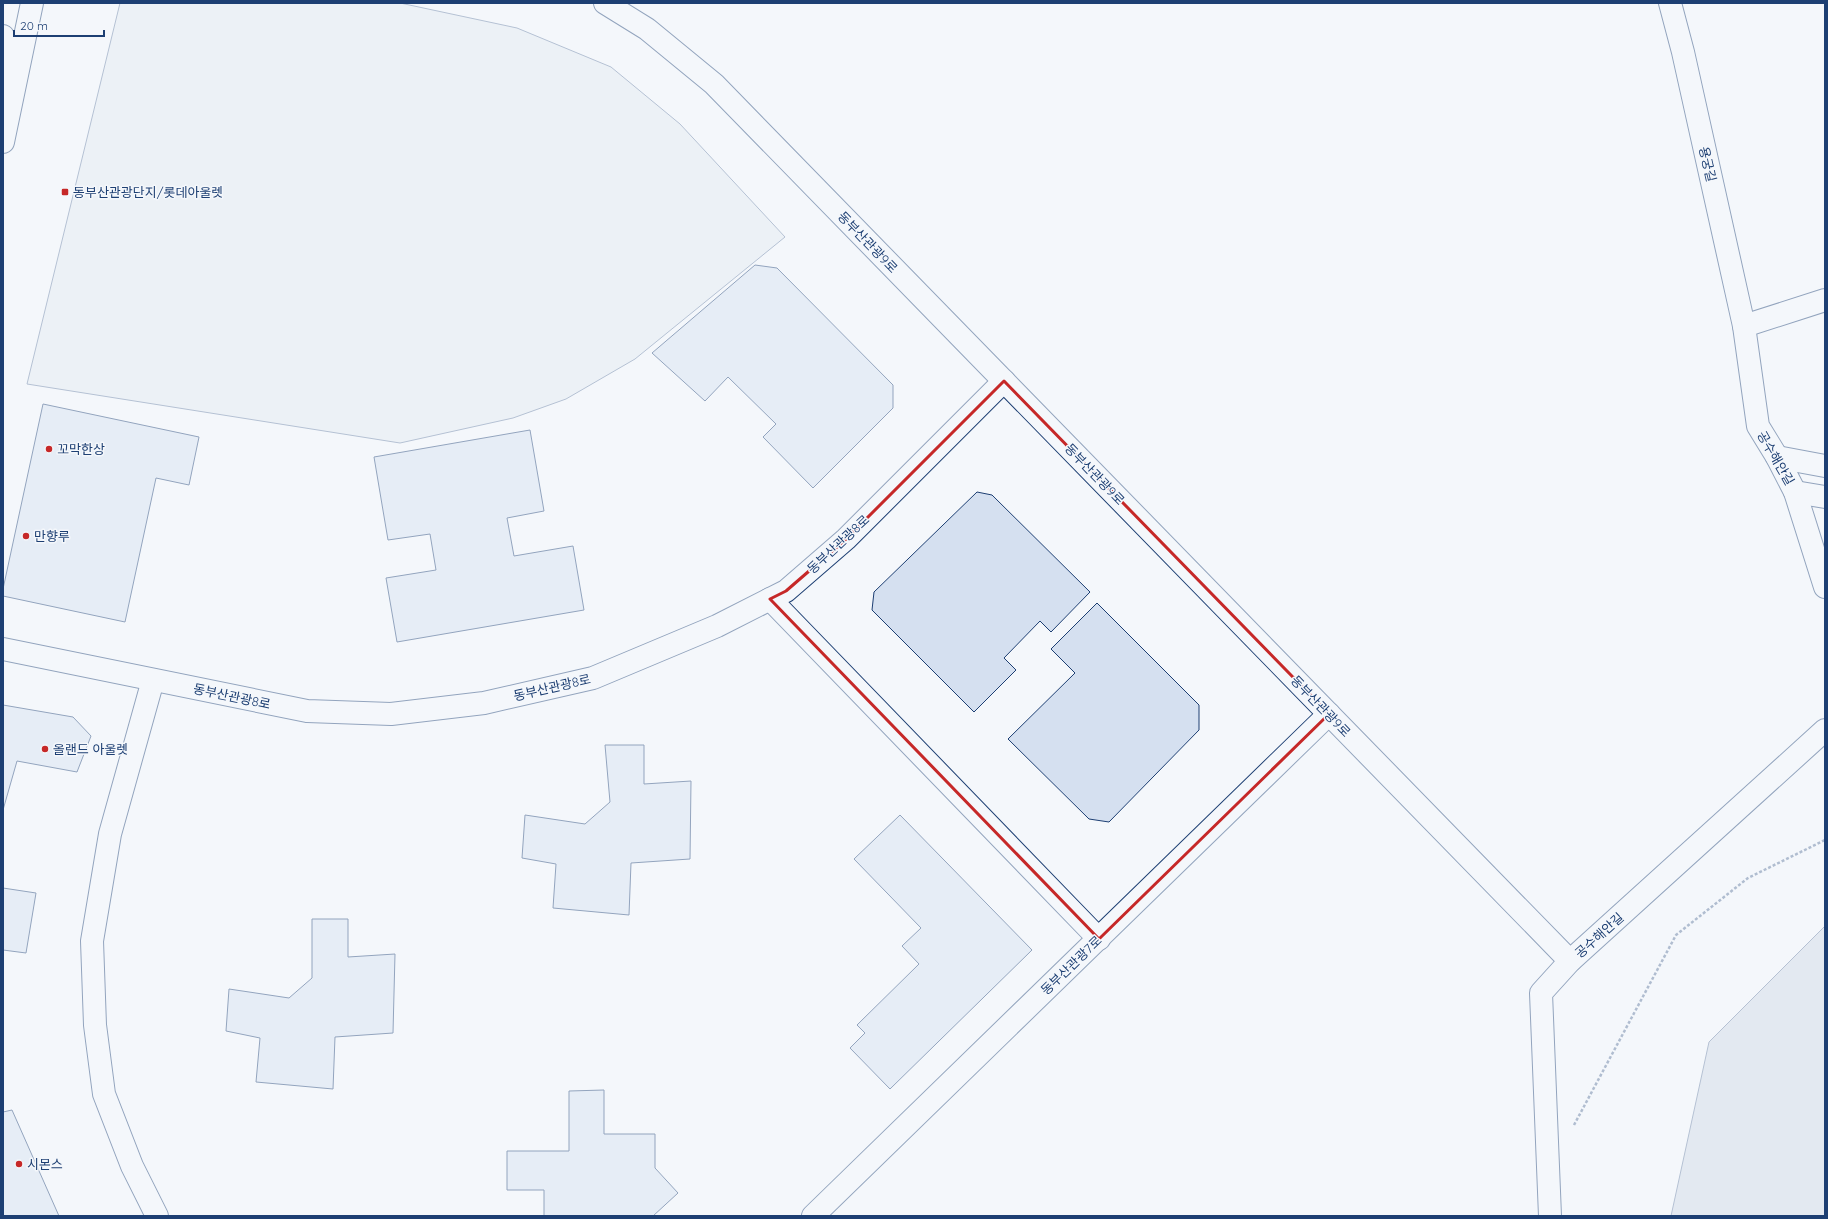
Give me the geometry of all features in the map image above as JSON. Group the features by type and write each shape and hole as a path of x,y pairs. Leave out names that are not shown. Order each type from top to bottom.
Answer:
{"street":[{"path":"3,142 32,3"},
{"name":"동부산관광9로","path":"605,3 647,29 714,84 1570,961"},
{"name":"용궁길","path":"1670,3 1683,52 1744,326"},
{"path":"3,36 15,89"},
{"path":"1744,326 1825,300"},
{"name":"공수해안길","path":"1744,326 1758,426 1777,457 1795,492 1825,587"},
{"name":"동부산관광8로","path":"3,649 307,711 391,714 484,702 593,678 717,626 786,591 846,539 1004,381"},
{"path":"1777,457 1825,466"},
{"path":"1795,492 1825,497"},
{"path":"770,599 1099,939"},
{"path":"153,680 110,834 92,942 95,1025 104,1094 132,1166 157,1216"},
{"name":"동부산관광7로","path":"813,1216 1330,714"},
{"name":"공수해안길","path":"1550,1216 1540,993 1570,961 1825,730"}],"path":[{"path":"1571,1131 1676,935 1748,878 1825,840"}],"highlighted area":[{"path":"1004,381 1329,714 1099,939 770,599 786,591 846,539"}],"shaded area":[{"path":"120,3 400,3 517,28 611,67 680,124 785,237 635,359 566,399 513,418 400,443 27,384"},
{"path":"1825,926 1825,1216 1671,1216 1709,1042"}],"building":[{"path":"755,265 777,268 893,385 893,408 813,488 763,437 776,424 728,377 705,401 652,353"},
{"path":"43,404 199,437 189,485 156,478 125,622 3,596 3,589"},
{"path":"530,430 544,511 507,518 514,556 573,546 584,610 397,642 386,578 436,570 430,534 388,540 374,457"},
{"path":"977,492 992,495 1090,592 1051,632 1040,621 1004,658 1016,670 974,712 872,610 874,592"},
{"path":"1097,603 1199,705 1199,730 1109,822 1089,819 1008,739 1075,673 1051,649"},
{"name":"올랜드 아울렛","path":"3,705 73,717 91,736 77,772 17,761 3,810"},
{"path":"605,745 644,745 644,784 691,781 690,859 631,863 629,915 553,908 556,864 522,858 525,815 585,824 610,802"},
{"path":"900,815 1032,950 890,1089 850,1048 865,1033 857,1025 919,964 902,946 921,928 854,859"},
{"path":"3,888 36,893 26,953 3,950"},
{"path":"312,919 348,919 348,957 395,954 393,1033 335,1037 333,1089 256,1082 260,1038 226,1031 229,989 289,998 312,978"},
{"path":"604,1090 604,1134 655,1134 655,1168 678,1193 653,1216 544,1216 544,1190 507,1190 507,1151 569,1151 569,1091"},
{"name":"시몬스","path":"12,1110 59,1216 3,1216 3,1112"}],"place":[{"name":"동부산관광단지/롯데아울렛","path":"65,192"},
{"name":"꼬막한상","path":"49,449"},
{"name":"만향루","path":"26,536"},
{"name":"올랜드 아울렛","path":"45,749"},
{"name":"시몬스","path":"19,1164"}]}
